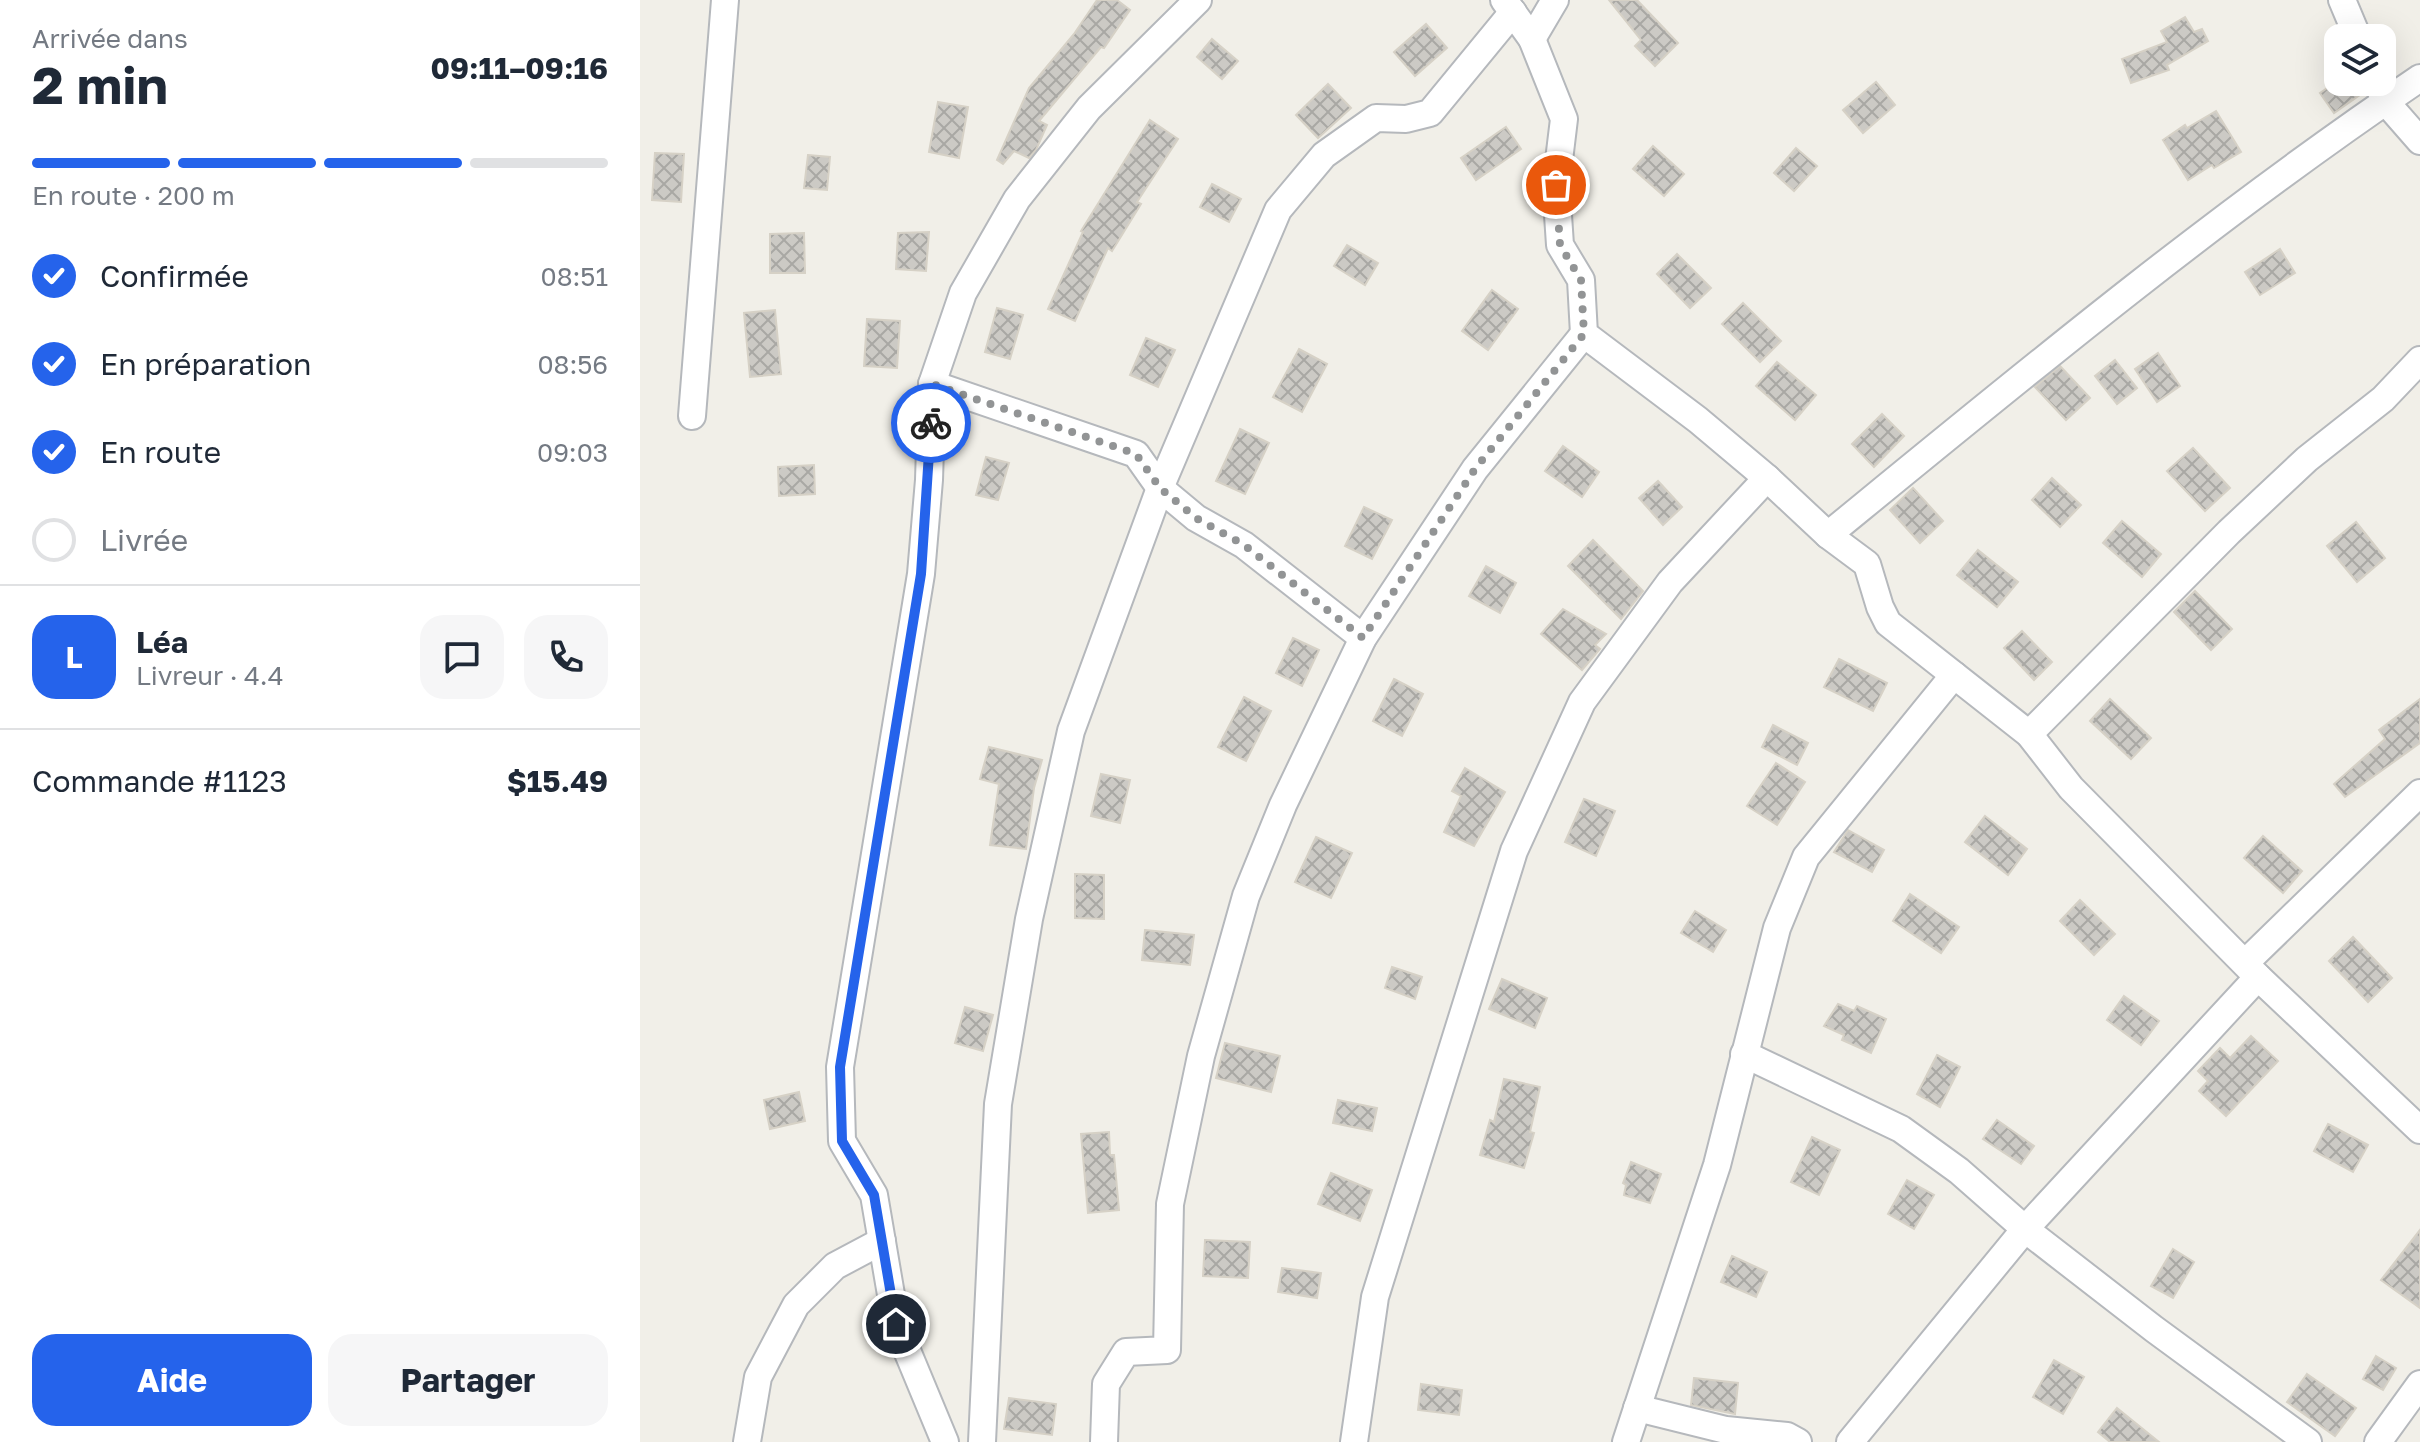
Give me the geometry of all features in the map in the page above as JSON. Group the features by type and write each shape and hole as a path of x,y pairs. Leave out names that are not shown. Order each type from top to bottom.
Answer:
{"street":[{"path":"692,416 725,0"},
{"path":"945,1442 896,1324 874,1195 842,1141 840,1067 921,574 929,480 932,384 963,293 1017,199 1089,108 1198,0"},
{"path":"1532,39 1555,0"},
{"path":"2342,0 2352,24"},
{"path":"982,1442 998,1104 1029,919 1071,731 1160,488 1278,210 1324,155 1376,118 1406,119 1430,113 1509,6 1532,39 1564,119 1556,185 1560,245 1581,280 1584,334 1475,469 1363,638 1283,805 1246,896 1201,1056 1170,1204 1167,1350 1126,1352 1106,1384 1104,1442"},
{"path":"2396,87 2420,78"},
{"path":"1828,535 2376,96"},
{"path":"2384,96 2420,141"},
{"path":"1584,334 1698,420 1828,535 1867,564 1888,623 2029,734 2071,788 2251,970 2420,1130"},
{"path":"2029,734 2229,532 2307,459 2383,399 2420,360"},
{"path":"932,384 1136,454 1160,488 1196,518 1244,545 1363,638"},
{"path":"1354,1442 1375,1297 1514,851 1582,702 1670,582 1767,478"},
{"path":"1626,1442 1717,1165 1777,928 1806,857 1954,675"},
{"path":"1850,1442 2025,1229 2251,970 2420,793"},
{"path":"1744,1054 1901,1129 1959,1171 2025,1229 2154,1329 2308,1442"},
{"path":"747,1442 758,1377 796,1305 835,1266 882,1241"},
{"path":"2378,1442 2420,1384"},
{"path":"1637,1408 1726,1430 1787,1436 1798,1442"}],"building":[{"path":"1097,0 1117,0 1130,10 1104,48 1101,47 1039,121 1047,125 1036,150 1029,158 1014,151 1003,164 997,160 1029,88 1074,34"},
{"path":"1609,0 1637,0 1678,43 1655,66 1635,46 1641,40"},
{"path":"2185,17 2194,32 2202,29 2208,41 2167,65 2169,70 2131,83 2122,59 2167,42 2161,31"},
{"path":"1426,24 1447,48 1415,76 1394,52"},
{"path":"1212,39 1238,61 1222,79 1197,57"},
{"path":"1876,82 1895,105 1863,133 1843,110"},
{"path":"1328,84 1351,108 1318,138 1296,115"},
{"path":"2324,90 2324,96 2358,96 2334,113 2320,93"},
{"path":"938,102 968,107 959,158 929,152"},
{"path":"2216,111 2241,152 2188,180 2163,140 2185,125 2187,128"},
{"path":"1150,120 1178,139 1137,202 1141,204 1112,251 1108,248 1075,321 1048,309 1081,231"},
{"path":"1506,127 1521,149 1476,180 1461,158"},
{"path":"1653,146 1684,174 1664,196 1633,169"},
{"path":"1796,148 1817,166 1794,191 1774,173"},
{"path":"655,153 684,154 681,202 652,200"},
{"path":"808,155 830,157 827,190 804,188"},
{"path":"1212,184 1241,199 1229,222 1200,207"},
{"path":"929,232 926,271 896,269 898,233"},
{"path":"804,233 805,273 770,273 770,234"},
{"path":"1347,245 1378,263 1365,285 1334,266"},
{"path":"2280,249 2295,273 2260,295 2245,272"},
{"path":"1677,254 1711,288 1690,308 1657,274"},
{"path":"1492,290 1518,309 1488,350 1462,331"},
{"path":"1743,303 1781,341 1760,362 1722,324"},
{"path":"997,308 1023,315 1010,359 985,352"},
{"path":"775,310 781,374 750,377 744,313"},
{"path":"867,319 900,321 897,368 864,366"},
{"path":"1146,338 1175,350 1158,387 1130,375"},
{"path":"1299,349 1327,364 1302,412 1273,397"},
{"path":"2158,353 2180,386 2157,402 2135,369"},
{"path":"2115,360 2137,388 2117,404 2095,376"},
{"path":"1777,362 1816,395 1795,420 1756,386"},
{"path":"2060,366 2090,398 2066,420 2035,387"},
{"path":"1882,414 1904,436 1874,467 1852,444"},
{"path":"1240,429 1269,443 1245,494 1216,481"},
{"path":"1563,446 1599,472 1582,497 1545,471"},
{"path":"2193,448 2230,488 2205,511 2167,471"},
{"path":"986,457 1009,463 998,500 976,495"},
{"path":"814,465 815,494 779,496 778,467"},
{"path":"2052,478 2081,505 2060,527 2032,500"},
{"path":"1658,481 1682,507 1663,525 1639,498"},
{"path":"1913,488 1943,521 1920,543 1890,510"},
{"path":"1364,507 1392,520 1372,559 1345,546"},
{"path":"2122,521 2161,554 2142,577 2103,543"},
{"path":"2356,522 2385,558 2357,582 2327,546"},
{"path":"1593,540 1643,591 1621,619 1568,566"},
{"path":"1978,550 2018,582 1997,607 1957,575"},
{"path":"1486,566 1516,583 1500,613 1469,596"},
{"path":"2195,591 2232,629 2211,650 2174,612"},
{"path":"1563,609 1606,634 1595,645 1600,649 1582,670 1541,634"},
{"path":"2022,631 2052,662 2034,680 2004,648"},
{"path":"1293,638 1319,650 1302,686 1276,673"},
{"path":"1839,659 1887,683 1873,711 1824,687"},
{"path":"1394,679 1423,694 1402,736 1373,721"},
{"path":"1244,697 1271,711 1246,761 1218,747"},
{"path":"2110,699 2151,738 2131,759 2090,721"},
{"path":"2420,699 2420,743 2345,797 2334,784 2385,739 2379,730"},
{"path":"1773,725 1808,743 1797,765 1762,747"},
{"path":"989,747 1042,760 1034,788 1026,849 990,845 999,784 980,779"},
{"path":"1776,763 1805,782 1777,825 1747,806"},
{"path":"1465,768 1505,792 1474,846 1444,832 1461,796 1452,791"},
{"path":"1101,774 1130,780 1120,823 1091,816"},
{"path":"1584,799 1615,811 1596,856 1565,842"},
{"path":"1985,816 2027,849 2008,875 1965,842"},
{"path":"1848,830 1884,850 1872,872 1834,852"},
{"path":"2263,836 2302,871 2283,893 2244,858"},
{"path":"1316,837 1352,853 1331,898 1295,882"},
{"path":"1075,874 1104,875 1104,919 1075,918"},
{"path":"1910,894 1959,927 1941,953 1893,921"},
{"path":"2080,900 2115,934 2094,955 2060,921"},
{"path":"1695,911 1726,930 1713,952 1681,933"},
{"path":"1145,930 1194,935 1190,965 1142,960"},
{"path":"2353,937 2392,978 2368,1002 2329,961"},
{"path":"1392,967 1422,977 1415,999 1385,988"},
{"path":"1502,979 1547,998 1535,1028 1489,1009"},
{"path":"2124,996 2159,1021 2141,1045 2107,1020"},
{"path":"1838,1004 1854,1011 1857,1006 1886,1019 1871,1053 1842,1040 1844,1035 1824,1026"},
{"path":"965,1007 993,1015 983,1051 955,1043"},
{"path":"2251,1036 2278,1061 2226,1116 2199,1091 2208,1081 2198,1071 2220,1048 2230,1058"},
{"path":"1225,1043 1280,1056 1271,1092 1216,1078"},
{"path":"1937,1055 1960,1067 1940,1107 1917,1094"},
{"path":"1504,1079 1540,1087 1530,1132 1534,1133 1524,1168 1480,1155 1490,1120 1494,1122"},
{"path":"799,1092 805,1121 770,1129 764,1100"},
{"path":"1338,1100 1377,1108 1372,1131 1333,1123"},
{"path":"1997,1120 2034,1146 2021,1164 1983,1139"},
{"path":"2328,1124 2368,1145 2353,1172 2314,1151"},
{"path":"1109,1132 1119,1210 1088,1213 1081,1134"},
{"path":"1812,1137 1840,1150 1819,1195 1791,1182"},
{"path":"1631,1162 1661,1174 1650,1203 1624,1195 1626,1185 1623,1183"},
{"path":"1331,1173 1372,1190 1360,1221 1318,1204"},
{"path":"1907,1180 1934,1195 1914,1229 1888,1214"},
{"path":"2420,1230 2420,1308 2381,1280"},
{"path":"1205,1240 1250,1242 1248,1278 1203,1276"},
{"path":"2173,1249 2194,1262 2173,1298 2151,1286"},
{"path":"1732,1256 1767,1272 1756,1297 1721,1282"},
{"path":"1282,1268 1321,1273 1317,1298 1278,1292"},
{"path":"2376,1356 2396,1368 2383,1390 2363,1379"},
{"path":"2054,1360 2084,1377 2063,1414 2033,1397"},
{"path":"2307,1374 2356,1408 2335,1436 2287,1402"},
{"path":"1694,1378 1738,1383 1735,1414 1691,1405"},
{"path":"1421,1384 1462,1390 1459,1415 1418,1410"},
{"path":"1009,1398 1056,1404 1052,1435 1004,1429"},
{"path":"2117,1408 2159,1442 2110,1442 2098,1432"}],"way so far":[{"path":"931,423 932,384 1136,454 1160,488 1196,518 1244,545 1363,638 1475,469 1584,334 1581,280 1560,245 1556,185"}],"route":[{"path":"896,1324 874,1195 842,1141 840,1067 921,574 931,423"}]}
